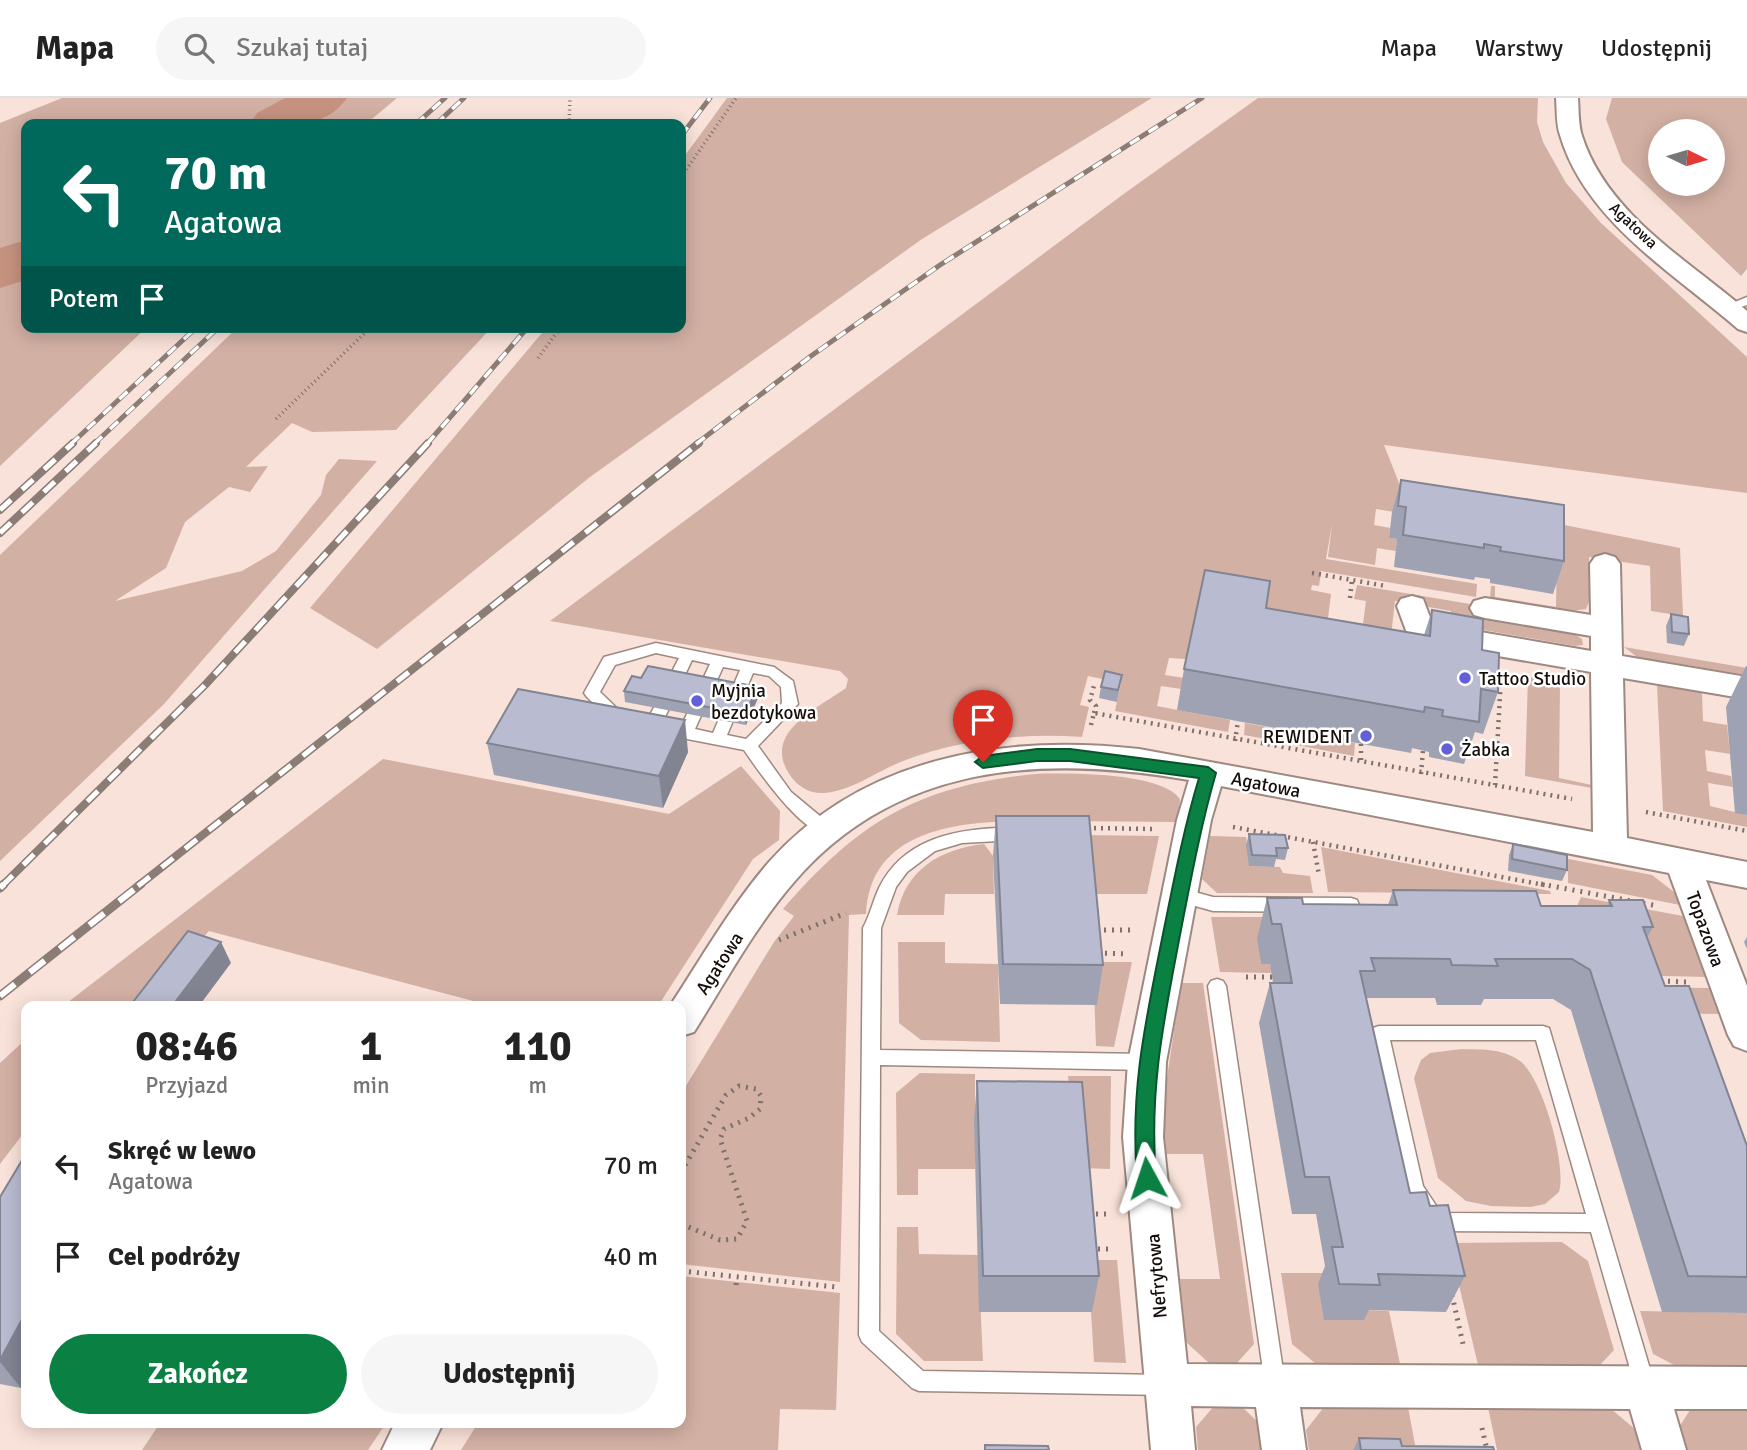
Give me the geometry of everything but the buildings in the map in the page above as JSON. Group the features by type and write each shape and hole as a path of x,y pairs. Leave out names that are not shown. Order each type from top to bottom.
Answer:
{"street":[{"name":"Agatowa","path":"1567,98 1568,125 1572,141 1592,181 1628,222 1741,311"},
{"path":"1605,564 1610,848"},
{"path":"1412,606 1418,626 1430,633 1747,688"},
{"path":"1485,608 1605,628"},
{"name":"Agatowa","path":"686,1014 776,879 826,830 890,791 940,772 1001,759 1037,755 1084,756 1208,773 1747,874"},
{"name":"Nefrytowa","path":"1173,1450 1143,1137 1147,1062 1193,827 1208,773"},
{"name":"Topazowa","path":"1682,862 1700,914 1734,987 1747,1035"},
{"path":"1166,1385 1747,1388"},
{"path":"1275,1386 1284,1450"},
{"path":"1645,1386 1664,1450"},
{"path":"404,1450 418,1428"}],"lane":[{"path":"749,745 790,704 788,685 774,672 656,648 609,661 592,693 620,721 749,745 785,796 826,830"},
{"path":"652,727 688,654"},
{"path":"686,733 719,660"},
{"path":"718,739 750,666"},
{"path":"1066,834 976,833 930,845 900,869 883,900 882,914 873,928 869,1335 919,1381 1166,1385"},
{"path":"1180,895 1213,904 1365,905"},
{"path":"1217,986 1275,1386"},
{"path":"1598,1223 1436,1222 1414,1189 1379,1033 1543,1033 1598,1223 1645,1386"},
{"path":"870,1057 1147,1062"}],"path":[{"path":"569,119 570,98"},
{"path":"686,170 736,98"},
{"path":"276,419 365,333"},
{"path":"538,358 557,333"},
{"path":"1349,598 1352,580"},
{"path":"1495,785 1502,666"},
{"path":"1084,756 1096,706 1090,700 1095,682"},
{"path":"1094,713 1747,831"},
{"path":"1361,744 1361,761"},
{"path":"1066,834 1077,828 1193,827 1700,914"},
{"path":"774,942 883,900"},
{"path":"1090,930 1136,930"},
{"path":"1092,953 1129,954"},
{"path":"1652,981 1734,987"},
{"path":"686,1163 726,1095 739,1086 756,1089 763,1103 760,1109 750,1118 724,1129 720,1139 747,1221 744,1233 735,1241 725,1242 686,1226"},
{"path":"1084,1214 1122,1214"},
{"path":"1087,1249 1125,1249"},
{"path":"686,1272 870,1290"},
{"path":"736,1285 737,1277"},
{"path":"1451,1290 1487,1450"}],"shaded area":[{"path":"62,98 397,98 372,119 21,119 21,333 141,333 0,466 0,123"},
{"path":"727,98 1152,98 922,239 590,477 377,649 310,608 542,333 686,333 686,154"},
{"path":"1258,98 1538,98 1537,122 1543,142 1566,183 1601,223 1747,357 1747,493 1384,445 1403,493 1680,548 1683,616 1651,611 1650,566 1589,557 1589,602 1586,609 1565,612 1490,599 1491,586 1495,586 1495,597 1556,607 1557,538 1376,509 1374,525 1390,528 1389,538 1397,539 1396,551 1377,548 1375,565 1328,557 1332,524 1326,559 1477,584 1476,597 1321,571 1319,586 1312,585 1311,590 1331,594 1328,618 1363,624 1366,601 1354,599 1357,585 1476,605 1570,631 1582,639 1583,645 1575,646 1450,624 1451,611 1395,601 1387,672 1169,658 1165,675 1184,678 1181,689 1161,686 1157,706 1230,720 1228,732 1115,711 1121,683 1088,676 1080,705 1089,707 1082,737 1014,737 947,747 903,761 844,789 819,793 806,790 792,778 784,762 782,748 786,736 795,725 846,688 848,679 840,671 550,621 1125,193"},
{"path":"1612,98 1747,98 1747,269 1741,276 1657,196 1726,196 1726,119 1648,119 1648,187 1622,162 1606,119"},
{"path":"232,333 486,333 396,430 312,432 292,423 246,467 268,466 250,492 229,487 185,522 166,568 115,601 242,571 276,551 321,495 326,475 339,459 377,461 164,704 0,861 0,555"},
{"path":"1624,647 1747,668 1747,675 1637,657"},
{"path":"1528,677 1560,682 1559,778 1592,785 1592,788 1525,776"},
{"path":"1657,685 1702,693 1703,721 1727,725 1730,754 1705,750 1707,771 1731,776 1733,787 1708,783 1710,806 1747,815 1747,827 1663,811"},
{"path":"1245,723 1355,743 1354,756 1244,735"},
{"path":"383,759 669,814 741,766 780,811 779,840 753,859 661,1001 473,1001 209,931 145,1001 69,1001"},
{"path":"1035,774 1134,779 1170,790 1180,799 1178,822 1031,821 969,824 938,830 911,841 888,858 873,882 866,914 849,915 840,1282 686,1265 686,1086 774,942 794,916 783,909 838,852 894,813 957,788"},
{"path":"1078,835 1159,836 1147,894 1086,894"},
{"path":"1210,836 1246,837 1250,866 1280,867 1283,873 1310,876 1313,893 1217,893 1202,879"},
{"path":"984,844 993,856 994,894 945,894 944,915 897,915 908,885 927,864 953,851"},
{"path":"1321,847 1550,891 1551,894 1328,892"},
{"path":"1532,852 1652,875 1674,892 1680,905 1568,883 1568,867 1532,859"},
{"path":"1581,897 1683,916 1706,977 1625,975 1577,906"},
{"path":"1211,917 1311,917 1258,938 1261,964 1270,964 1272,973 1220,972"},
{"path":"898,942 945,942 945,963 998,964 1000,1042 921,1040 899,1023"},
{"path":"1093,962 1132,962 1114,1047 1096,1046"},
{"path":"1181,983 1203,983 1254,1344 1236,1364 1210,1364 1186,1342 1180,1279 1220,1279 1203,1154 1164,1154 1166,1085"},
{"path":"1630,987 1710,988 1720,1014 1639,1013"},
{"path":"21,1044 21,1137 0,1164 0,1063"},
{"path":"1462,1049 1506,1054 1520,1061 1529,1070 1545,1103 1560,1163 1559,1192 1545,1204 1531,1207 1491,1206 1466,1201 1438,1178 1414,1078 1421,1060 1430,1053"},
{"path":"920,1073 975,1074 975,1169 918,1169 918,1195 897,1195 896,1093"},
{"path":"1068,1076 1111,1076 1110,1169 1080,1168"},
{"path":"897,1227 918,1227 919,1254 978,1255 983,1361 924,1361 896,1334"},
{"path":"1562,1242 1588,1261 1614,1350 1599,1366 1478,1365 1449,1243"},
{"path":"1088,1260 1117,1260 1126,1363 1094,1362"},
{"path":"1281,1273 1326,1273 1325,1320 1364,1320 1362,1310 1389,1311 1400,1364 1315,1363 1292,1344"},
{"path":"686,1277 840,1293 836,1410 780,1409 778,1450 461,1450 475,1428 686,1428"},
{"path":"1640,1311 1747,1313 1747,1368 1678,1367 1653,1354"},
{"path":"1215,1405 1240,1405 1264,1428 1268,1450 1198,1450 1196,1427"},
{"path":"1324,1407 1408,1407 1416,1450 1309,1450 1306,1430"},
{"path":"1488,1407 1610,1408 1636,1430 1642,1450 1497,1450"},
{"path":"1690,1410 1747,1410 1747,1450 1681,1450 1676,1432"},
{"path":"157,1428 383,1428 368,1450 142,1450"}],"waterway":[{"path":"284,119 322,98"},
{"path":"0,271 21,260"}],"railway":[{"path":"422,119 445,98"},
{"path":"441,119 464,98"},
{"path":"686,129 710,98"},
{"path":"696,444 811,356 940,265 1202,98"},
{"path":"71,444 191,333"},
{"path":"94,444 213,333"},
{"path":"427,444 523,333"},
{"path":"0,510 73,443"},
{"path":"0,533 96,443"},
{"path":"2,886 205,685 428,443"},
{"path":"138,886 699,443"},
{"path":"0,996 141,884"}],"place":[{"name":"Tattoo Studio","path":"1465,678"},
{"name":"Myjnia bezdotykowa","path":"697,701"},
{"name":"REWIDENT","path":"1366,736"},
{"name":"Żabka","path":"1447,749"}],"route":[{"path":"983,762 1037,755 1070,755 1208,773 1194,820 1147,1062 1143,1137 1147,1178"}]}
